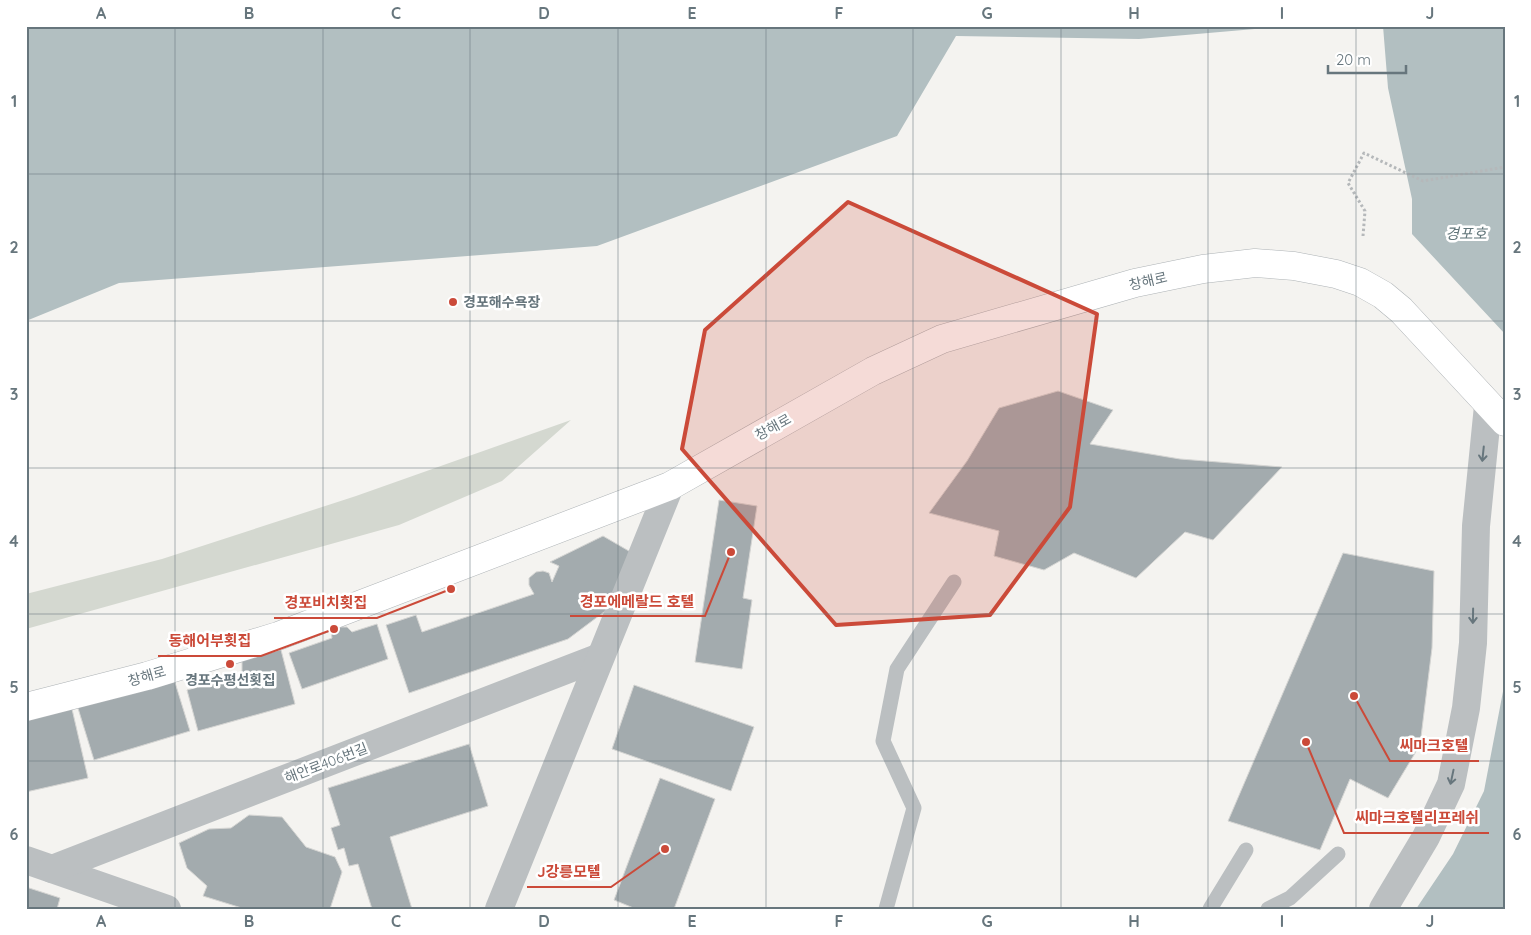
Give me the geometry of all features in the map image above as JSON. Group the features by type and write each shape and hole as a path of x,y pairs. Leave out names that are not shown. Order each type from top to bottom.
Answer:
{"street":[{"name":"창해로","path":"26,707 147,676 278,636 670,486 873,371 942,339 1135,283 1203,269 1255,263 1294,266 1336,274 1360,282 1383,295 1402,310 1496,414"},
{"path":"1383,909 1426,838 1451,784 1466,708 1473,643 1476,526 1496,414"},
{"path":"499,909 670,486"},
{"name":"해안로406번길","path":"52,869 600,657"},
{"path":"26,860 167,909"}],"lane":[{"path":"886,909 914,808 883,741 897,669 954,582"},
{"path":"1210,909 1246,850"},
{"path":"1268,909 1290,898 1338,854"}],"path":[{"path":"1363,236 1365,211 1348,183 1364,153 1423,181 1505,167"}],"highlighted area":[{"path":"848,202 1097,314 1070,507 990,615 836,625 682,449 705,330"}],"shaded area":[{"path":"571,420 502,481 399,525 26,629 26,594 162,559 356,496"}],"water":[{"path":"26,26 1288,26 1139,39 956,36 897,136 597,246 119,283 26,321"},
{"name":"경포호","path":"1383,26 1505,26 1505,334 1412,234 1412,199 1388,88"},
{"path":"1505,681 1505,909 1416,909 1453,854 1484,791"}],"building":[{"path":"1058,391 1113,410 1090,444 1180,459 1282,467 1213,540 1185,532 1136,578 1074,553 1044,570 994,556 999,531 929,513 967,461 999,408"},
{"path":"719,500 757,506 743,598 752,600 742,669 695,662"},
{"path":"603,536 634,554 612,606 568,639 409,693 386,625 416,615 422,632 534,594 529,585 529,578 536,572 543,571 549,573 552,582 559,566 550,562"},
{"path":"1343,553 1434,571 1432,648 1420,745 1388,798 1350,779 1320,850 1228,821"},
{"path":"377,624 388,659 302,689 289,653 332,638 331,631 336,627 347,627 352,632"},
{"path":"274,646 281,650 295,704 198,731 187,690 242,675 242,662 247,653"},
{"path":"173,676 190,731 94,760 77,705"},
{"path":"634,685 754,727 731,791 612,749"},
{"path":"72,709 88,778 26,792 26,719"},
{"path":"469,744 488,806 390,837 412,909 372,909 358,864 349,866 344,848 338,850 331,828 340,825 328,788"},
{"path":"660,778 715,799 674,909 636,909 614,900"},
{"path":"249,815 282,817 306,847 335,857 342,872 330,909 245,909 203,896 207,886 187,868 179,843 209,829 231,828"},
{"path":"26,887 60,898 57,909 26,909"}],"place":[{"name":"경포해수욕장","path":"453,302"},
{"name":"경포에메랄드 호텔","path":"731,552"},
{"name":"경포비치횟집","path":"451,589"},
{"name":"동해어부횟집","path":"334,629"},
{"name":"경포수평선횟집","path":"230,664"},
{"name":"씨마크호텔","path":"1354,696"},
{"name":"씨마크호텔리프레쉬","path":"1306,742"},
{"name":"J강릉모텔","path":"665,849"}]}
